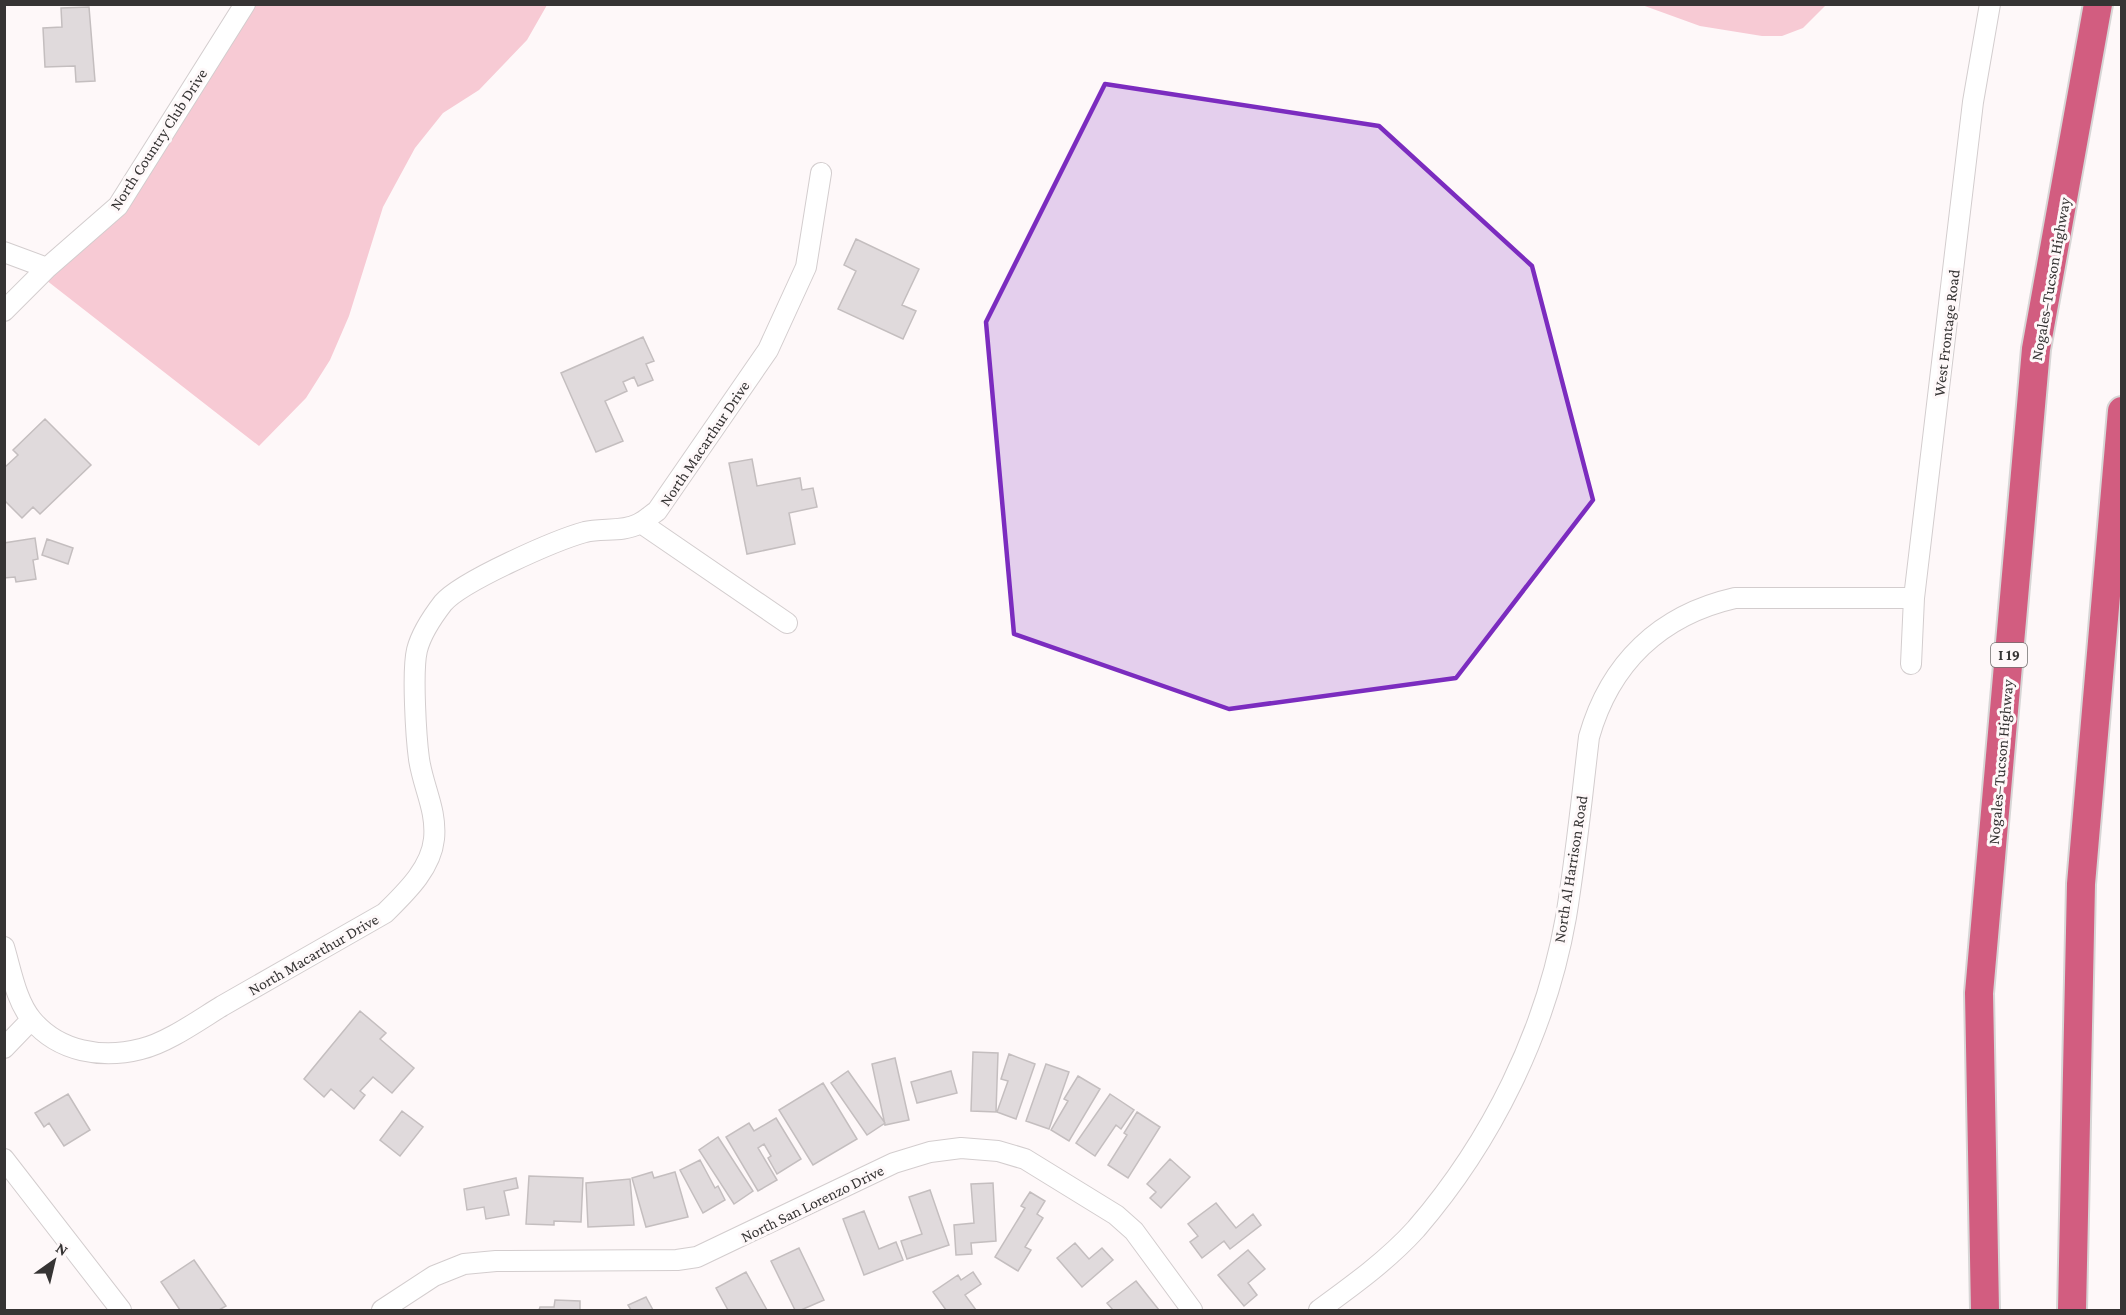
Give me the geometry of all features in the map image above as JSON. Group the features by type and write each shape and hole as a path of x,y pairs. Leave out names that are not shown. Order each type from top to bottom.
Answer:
{"highway":[{"name":"Nogales–Tucson Highway","path":"1985,1311 1979,993 2036,349 2098,4"},
{"path":"2072,1311 2081,884 2121,411"}],"street":[{"name":"North Country Club Drive","path":"4,311 47,268 118,206 245,4"},
{"name":"West Frontage Road","path":"1911,664 1914,598 1973,102 1990,4"},
{"name":"North Macarthur Drive","path":"32,1020 54,1038 79,1051 107,1054 142,1049 385,913 411,888 424,868 435,841 434,811 419,760 416,707 417,651 428,626 444,602 460,590 513,562 584,532 637,526 657,511 768,350 806,267 821,173"},
{"path":"4,252 47,268"},
{"path":"641,523 787,623"},
{"name":"North Al Harrison Road","path":"1319,1311 1364,1276 1415,1230 1467,1164 1505,1097 1550,982 1560,939 1592,726 1603,696 1626,661 1657,632 1675,620 1694,610 1734,598 1756,596 1914,598"},
{"path":"4,947 17,989 32,1020 4,1048"},
{"name":"North San Lorenzo Drive","path":"382,1311 434,1276 464,1264 496,1260 677,1260 697,1257 894,1163 930,1152 961,1148 998,1151 1025,1159 1116,1215 1134,1231 1192,1311"},
{"path":"4,1159 121,1311"}],"highlighted area":[{"path":"1105,84 1379,126 1532,266 1593,500 1456,678 1229,709 1014,634 986,322"}],"shaded area":[{"path":"1826,4 1803,28 1782,36 1762,36 1700,26 1642,5"},
{"path":"249,5 547,5 527,40 479,90 443,113 415,148 383,207 349,316 330,360 306,398 259,446 46,280 96,232"}],"building":[{"path":"89,7 95,81 76,82 75,66 45,67 43,28 62,27 61,8"},
{"path":"856,239 919,269 902,305 916,311 903,339 838,309 856,271 844,265"},
{"path":"643,337 654,361 646,364 653,380 638,386 634,377 623,382 627,391 605,401 623,441 596,452 561,373"},
{"path":"45,419 91,465 40,514 33,507 22,518 4,500 4,468 18,455 13,450"},
{"path":"752,459 757,486 800,478 802,490 813,488 817,507 789,513 795,544 747,554 729,463"},
{"path":"35,538 38,559 33,560 36,579 16,582 15,577 4,578 4,543"},
{"path":"47,539 73,548 68,564 42,555"},
{"path":"360,1011 386,1033 380,1039 414,1068 392,1093 373,1077 360,1091 365,1095 354,1109 331,1089 324,1097 304,1079"},
{"path":"973,1052 998,1053 996,1112 971,1111"},
{"path":"1009,1054 1035,1064 1016,1119 997,1112 1008,1081 1001,1079"},
{"path":"895,1058 909,1120 885,1125 872,1064"},
{"path":"1046,1064 1069,1072 1049,1129 1026,1121"},
{"path":"848,1071 885,1123 867,1135 831,1083"},
{"path":"951,1071 957,1093 917,1103 911,1082"},
{"path":"1078,1076 1100,1089 1069,1141 1051,1130 1068,1101 1064,1099"},
{"path":"823,1083 857,1139 813,1165 779,1110"},
{"path":"68,1094 90,1130 64,1146 49,1123 44,1127 35,1113"},
{"path":"1110,1094 1134,1110 1121,1129 1116,1125 1095,1156 1076,1143"},
{"path":"402,1111 423,1127 400,1156 380,1140"},
{"path":"1137,1112 1160,1127 1128,1178 1108,1165 1127,1135 1124,1133"},
{"path":"776,1118 801,1159 777,1174 768,1158 771,1156 764,1144 758,1148 777,1180 758,1191 726,1137 749,1123 754,1131"},
{"path":"718,1137 753,1191 734,1204 699,1150"},
{"path":"1170,1159 1190,1177 1161,1208 1150,1198 1156,1192 1147,1184"},
{"path":"700,1160 715,1188 718,1186 725,1200 703,1213 680,1170"},
{"path":"652,1172 654,1178 675,1172 688,1217 646,1227 632,1178"},
{"path":"529,1176 583,1178 581,1222 554,1221 554,1225 526,1224"},
{"path":"516,1178 518,1188 504,1191 509,1215 486,1219 484,1207 467,1210 464,1189"},
{"path":"630,1179 634,1225 588,1227 586,1183"},
{"path":"993,1183 996,1241 971,1243 972,1254 956,1255 954,1225 974,1223 971,1184"},
{"path":"930,1190 949,1245 907,1259 901,1241 922,1234 909,1197"},
{"path":"1030,1192 1045,1201 1037,1214 1043,1218 1025,1247 1031,1250 1018,1271 995,1257 1025,1208 1021,1206"},
{"path":"1216,1203 1236,1228 1253,1214 1261,1225 1230,1249 1224,1241 1202,1258 1190,1242 1198,1236 1188,1224"},
{"path":"864,1211 879,1249 896,1242 903,1260 864,1275 843,1219"},
{"path":"1075,1243 1089,1259 1102,1248 1113,1260 1082,1287 1057,1258"},
{"path":"799,1248 824,1300 801,1310 795,1310 771,1261"},
{"path":"1248,1250 1265,1269 1248,1283 1257,1295 1244,1306 1218,1275"},
{"path":"194,1260 226,1306 219,1310 180,1310 161,1282"},
{"path":"746,1272 767,1310 728,1310 716,1288"},
{"path":"973,1272 981,1284 965,1295 976,1310 946,1310 933,1292 958,1275 961,1280"},
{"path":"1136,1281 1159,1310 1113,1310 1107,1303"},
{"path":"646,1297 653,1310 631,1310 628,1305"},
{"path":"555,1300 580,1301 580,1310 539,1310 540,1307 554,1307"}]}
